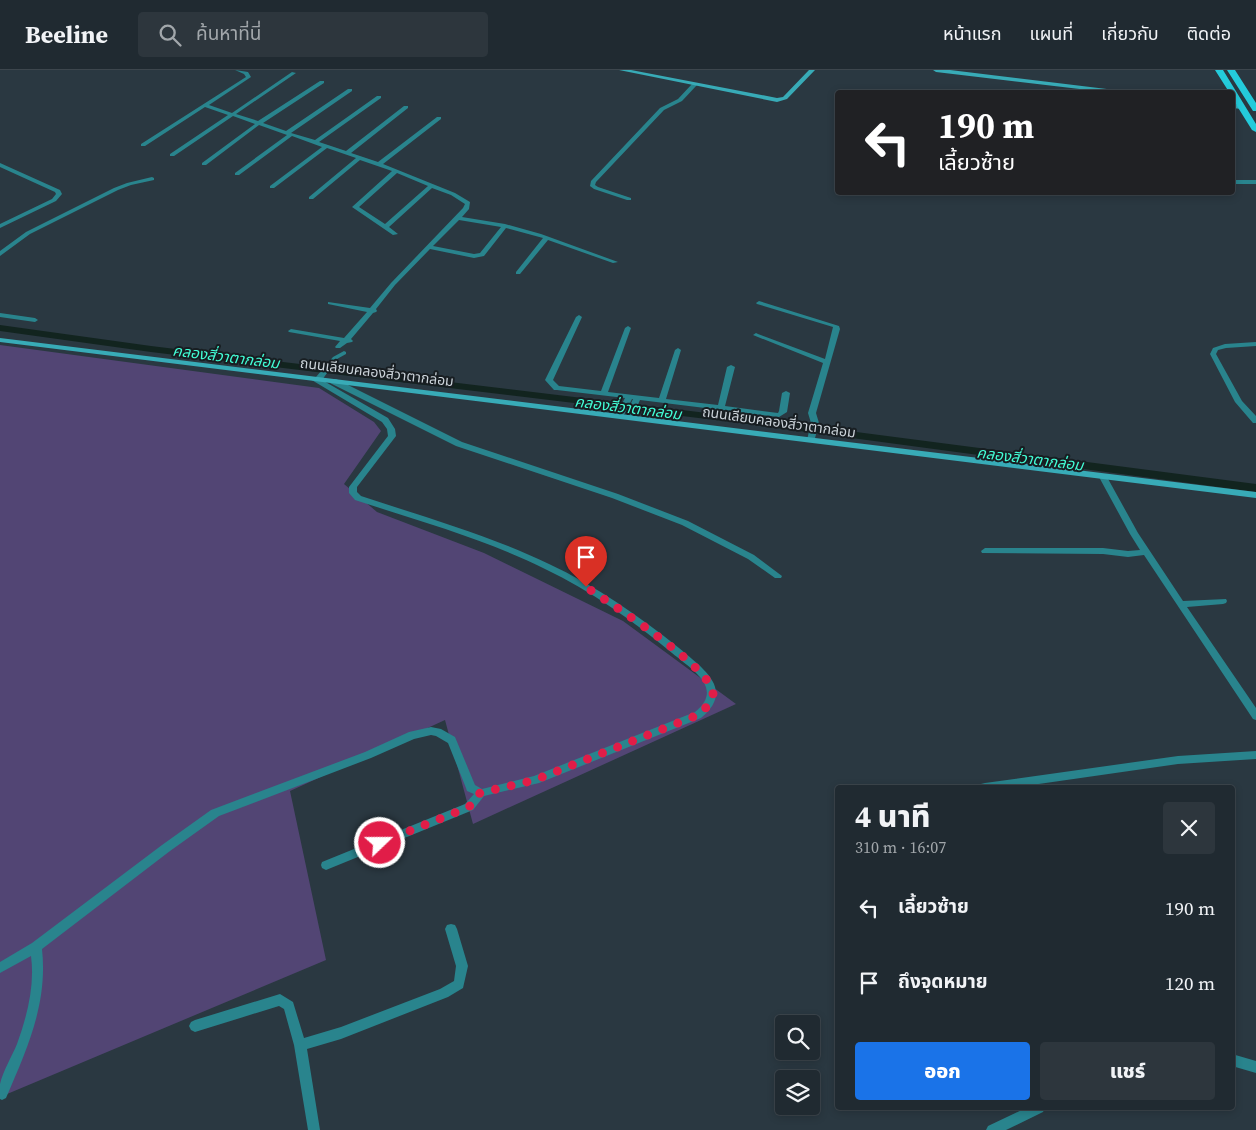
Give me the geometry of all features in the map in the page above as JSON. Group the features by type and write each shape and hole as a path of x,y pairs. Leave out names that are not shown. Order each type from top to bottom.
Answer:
{"main road":[{"path":"1219,70 1231,90"},
{"path":"1231,70 1256,108"},
{"path":"1235,96 1256,130"}],"street":[{"path":"143,145 249,77 246,72 237,70"},
{"path":"622,70 782,100 812,70"},
{"path":"936,70 1099,90"},
{"path":"172,155 231,114 294,74"},
{"path":"204,164 259,123 322,82"},
{"path":"629,199 596,188 592,186 593,182 662,109 680,100 694,85"},
{"path":"237,174 289,133 350,90"},
{"path":"316,142 379,97"},
{"path":"204,105 380,164 453,194 468,203 466,209 393,284 374,311 336,352 316,379 385,420 391,429 392,436 353,487 353,493 358,498 503,547 547,566 586,587 654,632 700,671 711,684 713,694 710,704 698,715 535,780 480,793 469,807 326,865"},
{"path":"347,153 406,107"},
{"path":"1235,107 1242,108"},
{"path":"380,164 440,118"},
{"path":"272,187 326,146"},
{"path":"311,198 360,157"},
{"path":"0,165 59,194 54,200 0,226"},
{"path":"395,234 355,207 396,171"},
{"path":"0,254 28,233 107,193 129,184 152,179"},
{"path":"1235,182 1256,182"},
{"path":"385,227 432,185"},
{"path":"457,218 505,226 615,262"},
{"path":"429,247 474,256 482,255 505,226"},
{"path":"518,272 546,238"},
{"path":"330,303 374,311"},
{"path":"759,303 836,326 838,329 812,413 815,423 812,437"},
{"path":"0,314 35,320"},
{"path":"579,317 549,380 557,388 604,394 636,401 662,401 778,415 782,412 786,393"},
{"path":"604,394 628,328"},
{"path":"291,331 349,339"},
{"path":"756,335 827,362"},
{"path":"336,352 346,351 349,339"},
{"name":"ถนนเลียบคลองสี่วาตากล่อม","path":"0,340 316,379 626,414 812,437 1102,477 1256,495"},
{"path":"1256,344 1225,346 1215,349 1213,354 1239,402 1256,421"},
{"path":"662,401 678,350"},
{"path":"721,408 732,367"},
{"path":"333,381 458,444 605,492 685,523 751,557 778,576"},
{"path":"626,414 628,400"},
{"path":"626,414 636,401"},
{"path":"1102,477 1146,552 1256,716"},
{"path":"985,551 1103,551 1128,554 1146,552"},
{"path":"1182,604 1223,601"},
{"path":"0,968 36,947 215,813 368,755 412,735 431,731 438,732 452,740 471,788 480,793"},
{"path":"999,785 1178,760 1256,755"},
{"path":"300,1045 341,1033 444,994 459,984 462,966 451,929"},
{"path":"3,1096 36,998 40,965 36,947"},
{"path":"195,1026 280,1000 289,1006 300,1045 314,1130"},
{"path":"1235,1061 1256,1067"},
{"path":"992,1130 1035,1110"}],"shaded area":[{"path":"0,345 319,388 374,422 381,431 344,484 377,512 484,553 623,621 736,704 473,824 445,720 290,791 326,960 0,1097"}],"waterway":[{"name":"คลองสี่วาตากล่อม","path":"0,328 151,349 740,420 1256,488"}],"route":[{"path":"380,843 469,807 476,801 480,793 535,780 698,715 710,704 713,694 711,684 700,671 654,632 586,587"}]}
